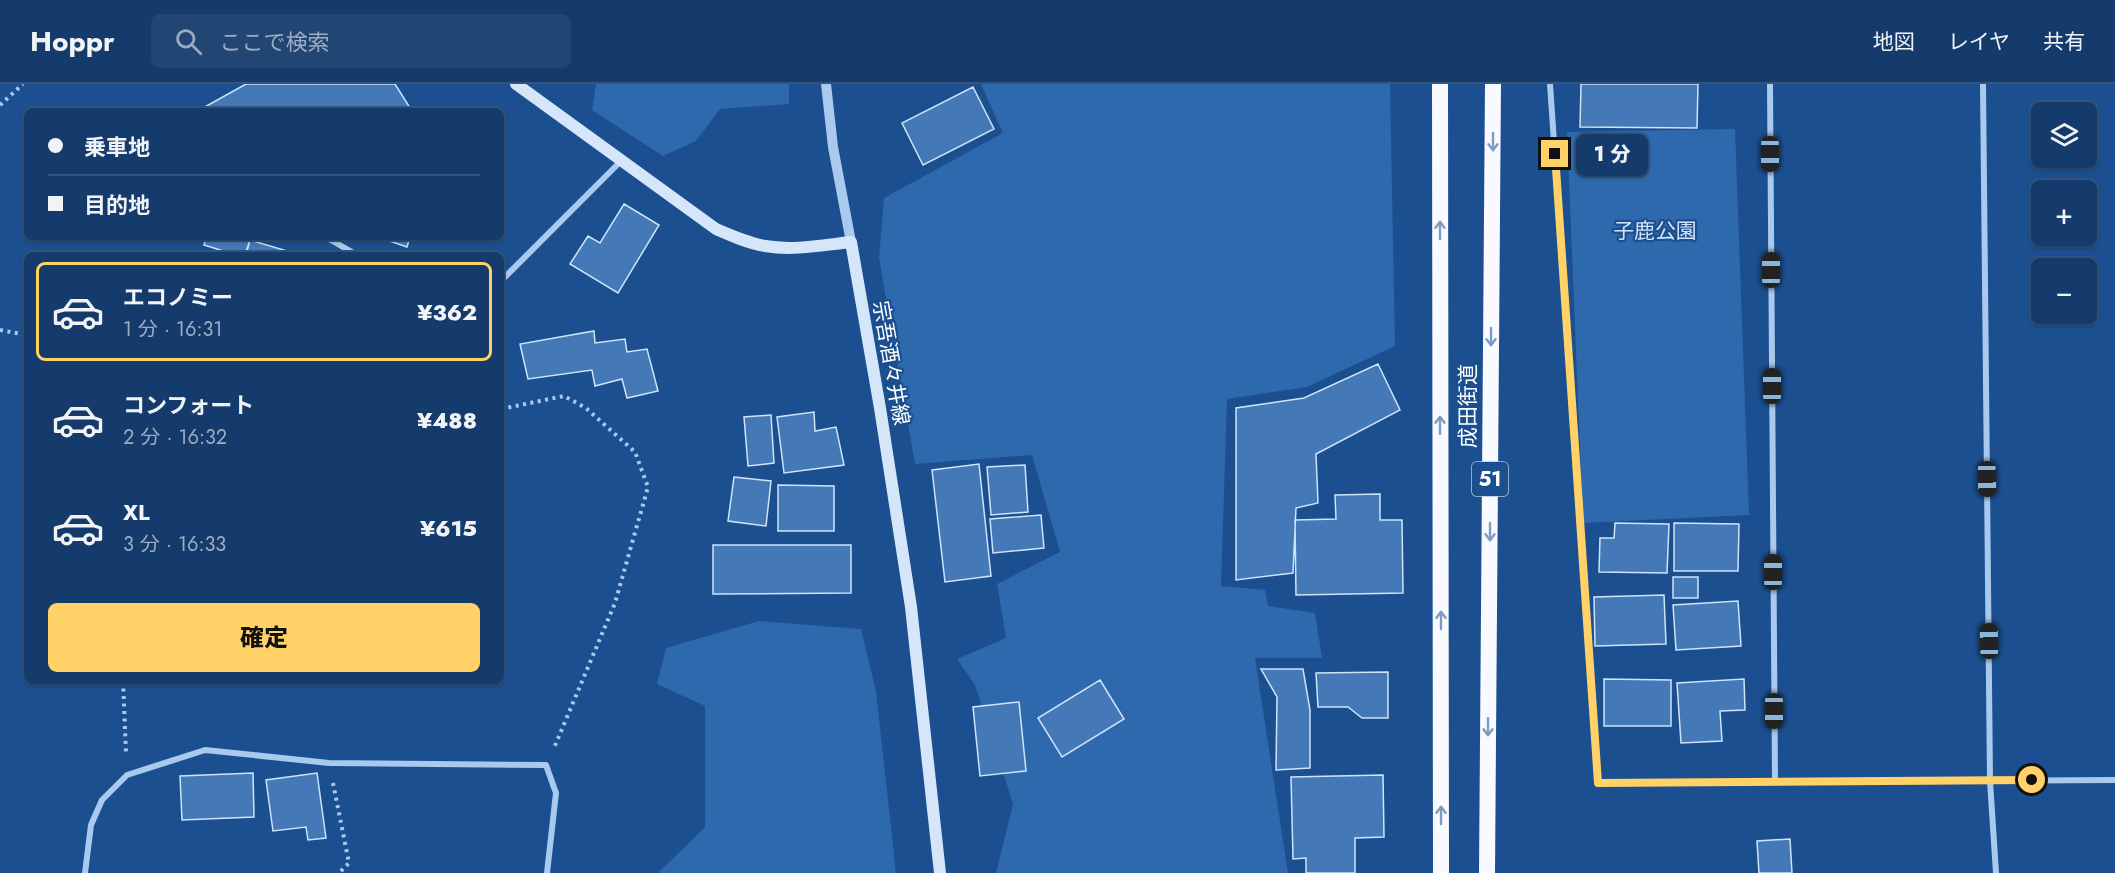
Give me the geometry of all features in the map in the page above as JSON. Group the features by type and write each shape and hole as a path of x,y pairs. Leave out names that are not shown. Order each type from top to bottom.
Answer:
{"highway":[{"name":"成田街道","path":"1440,84 1441,873"},
{"name":"成田街道","path":"1487,873 1493,84"}],"main road":[{"path":"516,84 716,229 767,247 806,247 850,242"},
{"name":"宗吾酒々井線","path":"850,242 880,408 911,607 940,873"}],"street":[{"path":"826,84 833,147 850,242"},
{"path":"1550,84 1598,783 2115,780"},
{"path":"1770,84 1775,781"},
{"path":"1983,84 1990,781 1996,873"},
{"path":"504,278 621,161"},
{"path":"331,240 352,252"},
{"path":"85,873 91,825 102,800 127,775 205,750 329,763 546,765 556,793 547,873"}],"path":[{"path":"0,105 23,84"},
{"path":"0,330 24,334"},
{"path":"504,408 564,396 586,408 635,452 648,488 615,603 546,765"},
{"path":"123,684 127,775"},
{"path":"329,763 349,863 339,873"}],"green space":[{"path":"596,84 789,84 789,104 720,109 696,141 663,156 592,110"},
{"path":"981,84 1390,84 1395,346 1307,387 1227,399 1221,586 1265,590 1268,606 1315,613 1322,658 1255,658 1288,873 996,873 1013,804 975,685 957,659 1006,638 997,584 1060,552 1032,455 915,464 879,258 884,198 1003,133"},
{"name":"子鹿公園","path":"1735,129 1749,515 1583,523 1567,132"},
{"path":"759,621 861,629 876,691 896,873 658,873 705,827 705,706 657,684 666,648"}],"building":[{"path":"246,84 395,84 410,108 203,108"},
{"path":"1581,84 1698,84 1697,128 1580,127"},
{"path":"973,87 994,129 923,165 902,123"},
{"path":"624,204 659,225 618,293 570,264 588,236 600,243"},
{"path":"205,240 250,240 246,252 226,252 204,245"},
{"path":"250,240 291,252 247,252"},
{"path":"387,240 409,240 407,247"},
{"path":"594,331 595,343 625,339 627,352 647,349 658,391 627,398 622,379 595,386 592,370 528,379 520,344"},
{"path":"1378,364 1400,410 1316,454 1318,503 1296,508 1293,573 1236,580 1236,408 1304,398"},
{"path":"814,412 815,431 836,427 844,465 784,473 777,417"},
{"path":"771,415 774,463 748,466 744,417"},
{"path":"979,464 991,576 945,582 932,470"},
{"path":"1025,465 1028,512 991,515 987,467"},
{"path":"734,477 771,481 766,526 728,521"},
{"path":"778,485 834,486 834,531 778,531"},
{"path":"1380,494 1380,520 1402,520 1403,593 1296,595 1295,520 1336,519 1335,495"},
{"path":"1041,515 1044,548 993,553 990,519"},
{"path":"1615,523 1669,524 1667,573 1599,572 1600,538 1614,538"},
{"path":"1674,523 1739,524 1738,571 1674,571"},
{"path":"713,545 851,545 851,593 713,594"},
{"path":"1673,577 1698,577 1698,598 1673,598"},
{"path":"1664,595 1666,644 1595,646 1594,597"},
{"path":"1738,601 1741,646 1676,650 1673,605"},
{"path":"1261,669 1303,669 1310,710 1310,768 1276,770 1277,697"},
{"path":"1388,672 1388,718 1362,718 1348,707 1318,707 1316,673"},
{"path":"1604,679 1671,680 1671,726 1604,726"},
{"path":"1744,679 1745,710 1720,711 1722,741 1681,743 1677,683"},
{"path":"1100,680 1124,719 1062,757 1038,718"},
{"path":"1019,702 1026,771 980,776 973,707"},
{"path":"253,773 254,817 182,820 180,776"},
{"path":"317,773 326,838 308,840 306,827 273,831 266,780"},
{"path":"1383,775 1384,837 1355,838 1355,873 1306,873 1306,858 1293,859 1291,777"},
{"path":"1790,839 1792,873 1759,873 1757,841"}],"route":[{"path":"1555,154 1598,783 2032,780"}]}
